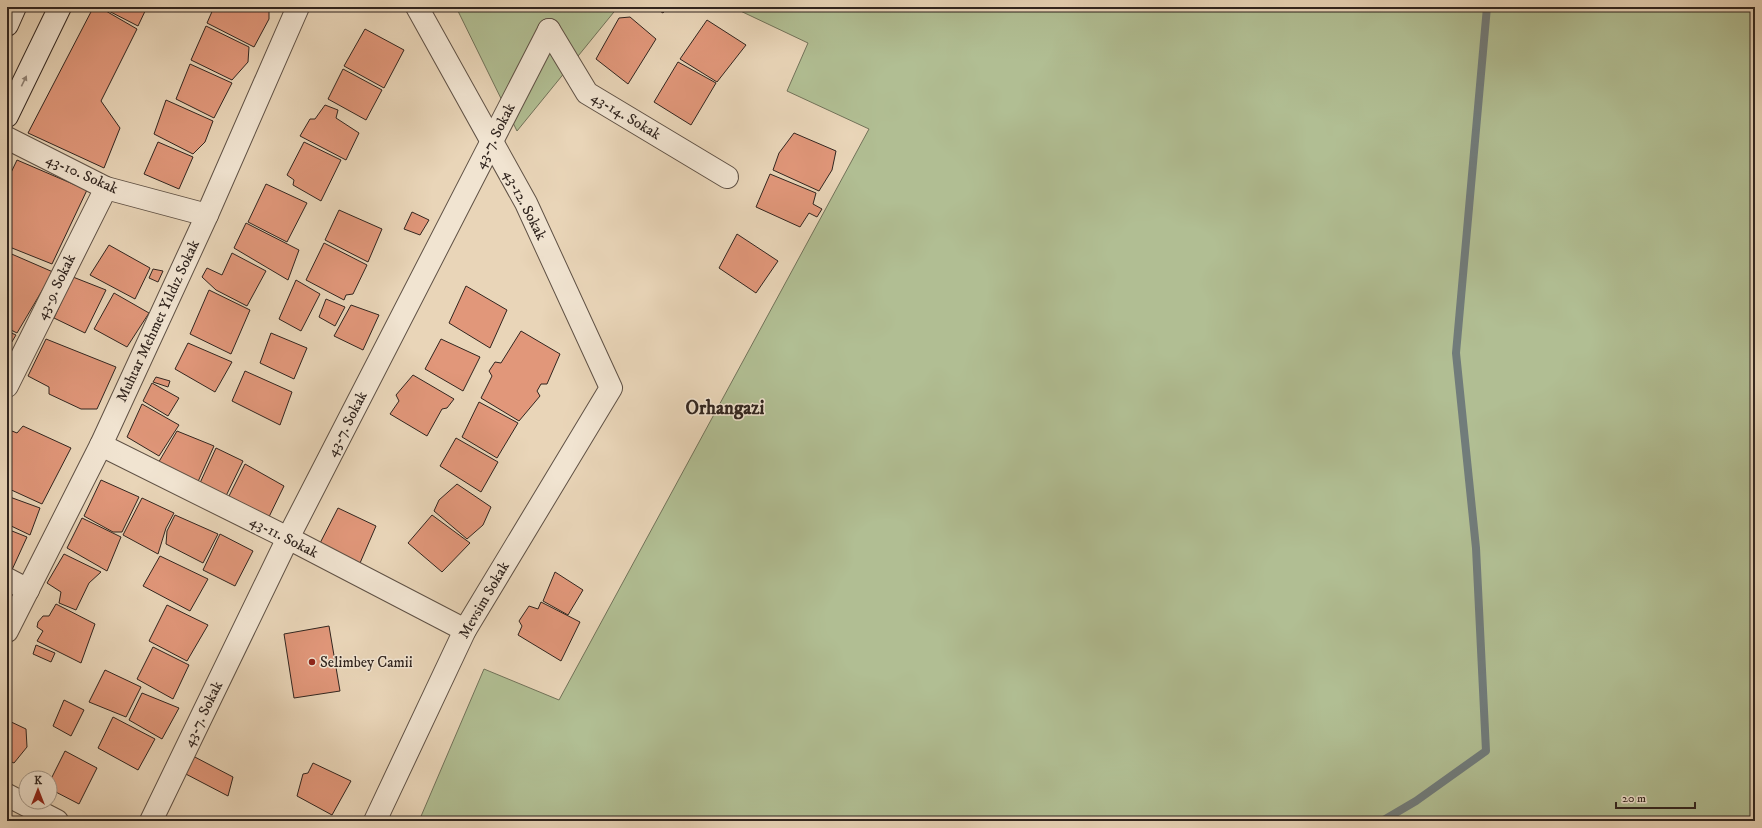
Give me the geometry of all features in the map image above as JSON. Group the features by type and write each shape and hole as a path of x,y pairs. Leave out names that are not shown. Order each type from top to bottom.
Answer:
{"street":[{"path":"7,25 16,7"},
{"path":"7,116 60,7"},
{"name":"Muhtar Mehmet Yıldız Sokak","path":"7,631 101,445 207,215 298,7"},
{"name":"43-12. Sokak","path":"417,7 526,203 611,388"},
{"name":"43-7. Sokak","path":"151,821 288,538 549,30"},
{"name":"43-14. Sokak","path":"549,30 587,93 727,177"},
{"name":"43-10. Sokak","path":"7,138 106,188 207,215"},
{"name":"43-9. Sokak","path":"7,386 106,188"},
{"name":"Mevsim Sokak","path":"375,821 465,630 611,388"},
{"name":"43-11. Sokak","path":"101,445 288,538 465,630"},
{"path":"7,579 28,590"},
{"path":"7,795 57,821"}],"green space":[{"path":"456,7 618,7 517,131"},
{"path":"732,7 1755,7 1755,821 419,821 484,669 559,700 869,129 787,91 808,43"}],"building":[{"path":"99,7 137,29 101,101 120,128 104,168 28,133 93,8"},
{"path":"101,7 147,7 138,26"},
{"path":"214,7 269,7 269,19 254,47 207,23"},
{"path":"653,7 668,7 663,13"},
{"path":"630,17 656,39 628,84 596,59 619,18"},
{"path":"707,20 746,45 717,82 680,59"},
{"path":"206,26 249,47 248,62 232,80 191,60"},
{"path":"365,29 404,50 384,88 344,66"},
{"path":"678,62 716,83 691,125 654,102"},
{"path":"190,64 232,83 214,118 176,99"},
{"path":"343,69 382,90 366,120 328,99"},
{"path":"166,100 213,121 205,142 193,154 154,134"},
{"path":"325,105 338,110 336,118 359,133 346,160 300,136 310,119 315,119"},
{"path":"794,133 836,151 832,170 819,191 773,170 779,153"},
{"path":"158,142 193,157 179,189 144,174"},
{"path":"304,142 341,160 321,201 293,185 294,180 287,175"},
{"path":"17,160 87,190 52,264 7,246 7,181"},
{"path":"770,174 816,193 813,204 822,209 817,217 809,213 800,227 756,207"},
{"path":"266,184 307,203 287,242 248,222"},
{"path":"339,210 382,229 368,262 325,240"},
{"path":"412,212 429,220 420,235 404,229"},
{"path":"246,223 299,250 288,280 234,248"},
{"path":"737,234 778,261 756,293 719,268"},
{"path":"324,243 367,265 353,294 346,295 344,300 306,280"},
{"path":"109,245 150,268 135,299 90,275"},
{"path":"7,252 53,272 17,333 7,328"},
{"path":"232,253 266,271 247,306 216,290 202,277 207,268 222,275"},
{"path":"153,269 163,271 158,282 149,278"},
{"path":"73,277 106,290 85,333 54,318"},
{"path":"296,280 320,294 301,331 279,319"},
{"path":"466,286 507,310 490,348 449,323"},
{"path":"209,290 250,310 231,354 190,334"},
{"path":"114,293 149,313 127,347 94,329"},
{"path":"326,299 345,307 335,326 319,317"},
{"path":"351,305 379,315 363,350 334,336"},
{"path":"7,331 16,335 7,350"},
{"path":"521,331 560,354 547,384 541,384 537,391 540,396 519,421 481,398 492,376 489,371 495,362 501,363"},
{"path":"271,333 307,348 294,379 260,363"},
{"path":"46,339 116,367 97,409 81,409 49,394 49,387 28,376"},
{"path":"441,339 480,357 463,391 425,369"},
{"path":"188,343 232,362 215,392 175,369"},
{"path":"245,371 292,392 280,425 232,401"},
{"path":"413,375 454,399 447,408 442,409 427,436 390,414 399,401 396,395"},
{"path":"156,377 170,381 168,387 153,382"},
{"path":"152,383 179,398 168,416 143,401"},
{"path":"479,402 518,423 497,458 462,437"},
{"path":"142,404 179,425 159,456 127,437"},
{"path":"23,426 71,448 42,504 7,488 7,429 17,433"},
{"path":"177,431 214,446 196,486 157,465"},
{"path":"456,438 498,462 481,492 440,466"},
{"path":"216,448 243,461 225,498 200,483"},
{"path":"245,464 284,486 266,523 227,500"},
{"path":"101,480 139,497 122,532 113,532 84,516"},
{"path":"457,484 491,507 483,525 467,539 434,511 439,500"},
{"path":"7,496 40,508 30,535 7,524"},
{"path":"142,498 174,513 166,528 158,554 123,535"},
{"path":"338,508 376,526 357,570 316,551"},
{"path":"175,515 218,534 203,563 166,544 167,531"},
{"path":"432,515 470,543 442,572 408,543"},
{"path":"82,518 121,537 107,571 67,548"},
{"path":"7,529 27,537 11,572 7,570"},
{"path":"220,534 253,551 235,586 203,570"},
{"path":"64,554 101,572 89,583 76,610 59,603 61,592 47,583"},
{"path":"160,556 208,579 190,611 143,586"},
{"path":"555,572 583,590 568,615 543,601"},
{"path":"541,602 580,622 561,661 518,635 522,626 519,621 529,606 538,609"},
{"path":"56,604 95,624 81,663 37,641 43,631 37,627 38,622 43,616 49,616"},
{"path":"167,605 208,625 187,661 149,641"},
{"name":"Selimbey Camii","path":"329,626 340,691 294,698 284,634"},
{"path":"36,645 55,653 51,662 33,654"},
{"path":"153,647 189,665 173,699 137,679"},
{"path":"105,670 141,687 126,717 89,702"},
{"path":"142,693 179,708 162,739 129,720"},
{"path":"64,700 84,710 71,736 53,726"},
{"path":"113,717 155,739 138,770 98,748"},
{"path":"7,720 26,729 27,747 14,763 7,760"},
{"path":"65,751 97,768 79,804 58,793 58,770 56,770"},
{"path":"191,755 233,777 228,796 182,772"},
{"path":"313,763 351,781 332,815 297,796 303,774 308,773"},
{"path":"238,817 248,821 236,821"}],"waterway":[{"path":"1382,821 1416,801 1486,751 1476,548 1456,353 1487,7"}],"place":[{"name":"Selimbey Camii","path":"312,662"}],"district":[{"name":"Orhangazi","path":"725,408"}]}
